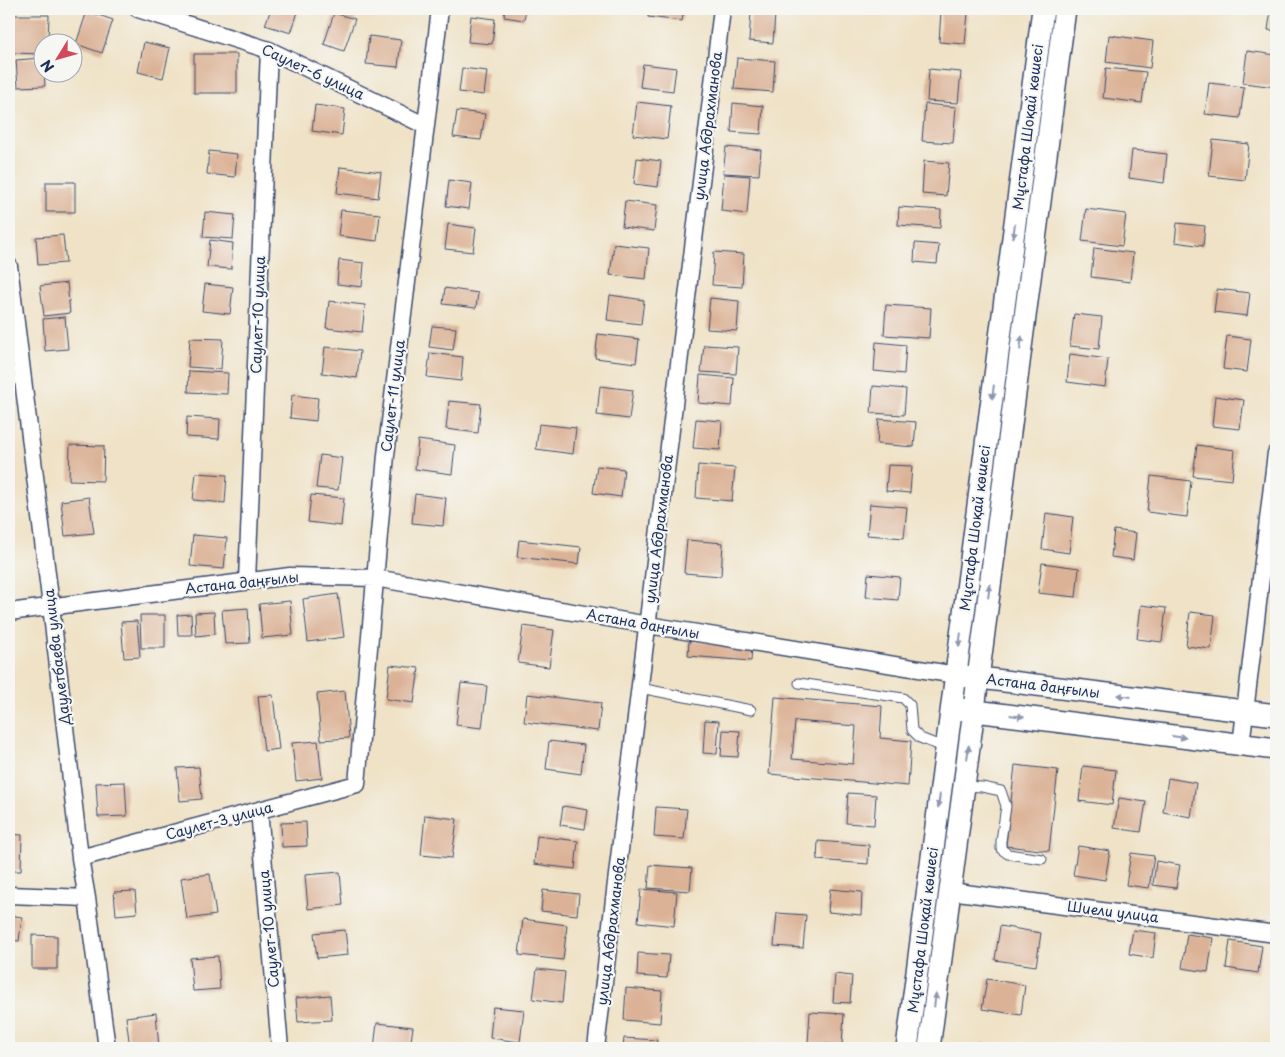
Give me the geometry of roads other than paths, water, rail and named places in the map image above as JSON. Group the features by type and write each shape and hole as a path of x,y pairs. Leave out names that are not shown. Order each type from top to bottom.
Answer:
{"street":[{"name":"Саулет-6 улица","path":"138,9 269,50 426,126"},
{"name":"Саулет-11 улица","path":"357,784 386,455 440,9"},
{"name":"улица Абдрахманова","path":"596,1048 722,9"},
{"name":"Мұстафа Шоқай көшесі","path":"907,1048 1043,9"},
{"name":"Мұстафа Шоқай көшесі","path":"929,1048 1065,9"},
{"name":"Саулет-10 улица","path":"247,581 269,50"},
{"name":"Даулетбаева улица","path":"9,266 16,384 51,606 80,858 107,1048"},
{"path":"1242,745 1276,453"},
{"name":"Астана даңғылы","path":"9,612 290,576 375,578 956,675 1276,715"},
{"path":"952,708 1276,749"},
{"name":"Саулет-3 улица","path":"80,858 357,784"},
{"name":"Саулет-10 улица","path":"258,810 280,1048"},
{"name":"Шиели улица","path":"950,891 1276,934"},
{"path":"9,895 87,898"}],"lane":[{"path":"799,683 903,698 910,705 912,730 920,738 946,748"},
{"path":"640,688 751,710"},
{"path":"964,786 1001,791 1006,806 1001,849 1008,854 1042,859"}]}
